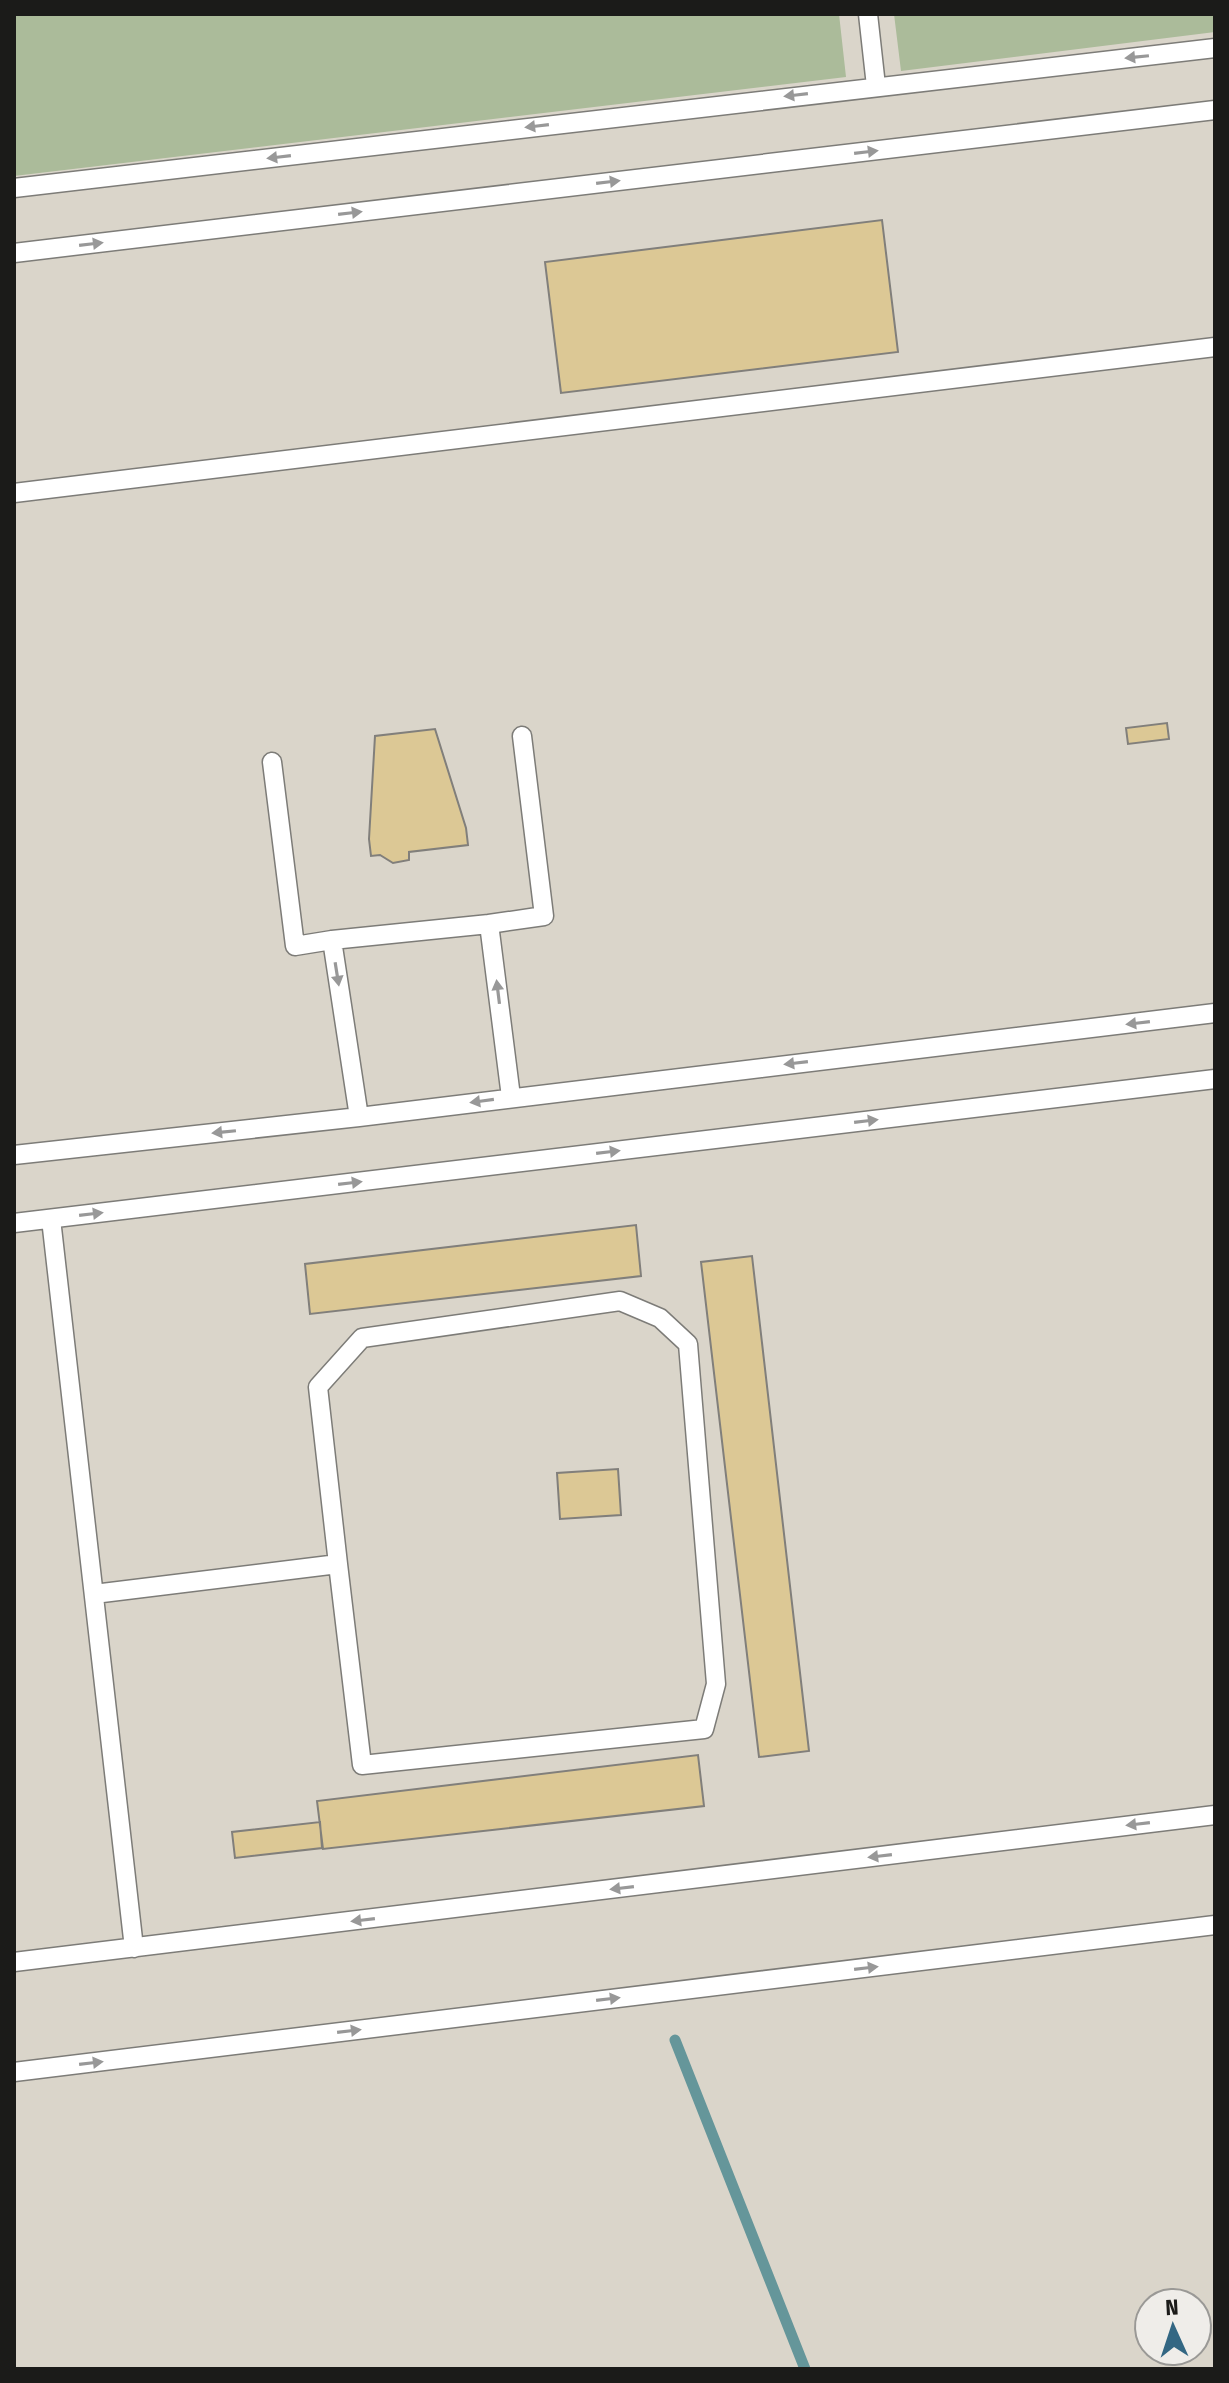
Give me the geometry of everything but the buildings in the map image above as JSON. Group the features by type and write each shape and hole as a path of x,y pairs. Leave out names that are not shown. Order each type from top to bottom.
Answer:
{"lane":[{"path":"868,14 876,86"},
{"path":"14,188 1215,48"},
{"path":"14,253 1215,110"},
{"path":"14,493 1215,347"},
{"path":"272,762 295,946 544,916 522,736"},
{"path":"489,924 511,1097"},
{"path":"332,940 359,1117"},
{"path":"14,1155 359,1117 1215,1013"},
{"path":"14,1223 1215,1079"},
{"path":"51,1219 134,1948"},
{"path":"620,1301 660,1318 688,1344 716,1684 704,1729 362,1765 338,1564 318,1387 362,1338 620,1301"},
{"path":"94,1594 338,1564"},
{"path":"14,1962 1215,1815"},
{"path":"14,2072 1215,1925"}],"shaded area":[{"path":"14,14 1215,14 1215,2369 14,2369"}],"green space":[{"path":"14,14 839,14 846,77 14,176"},
{"path":"894,14 1215,14 1215,32 901,71"}],"waterway":[{"path":"675,2040 805,2369"}]}
